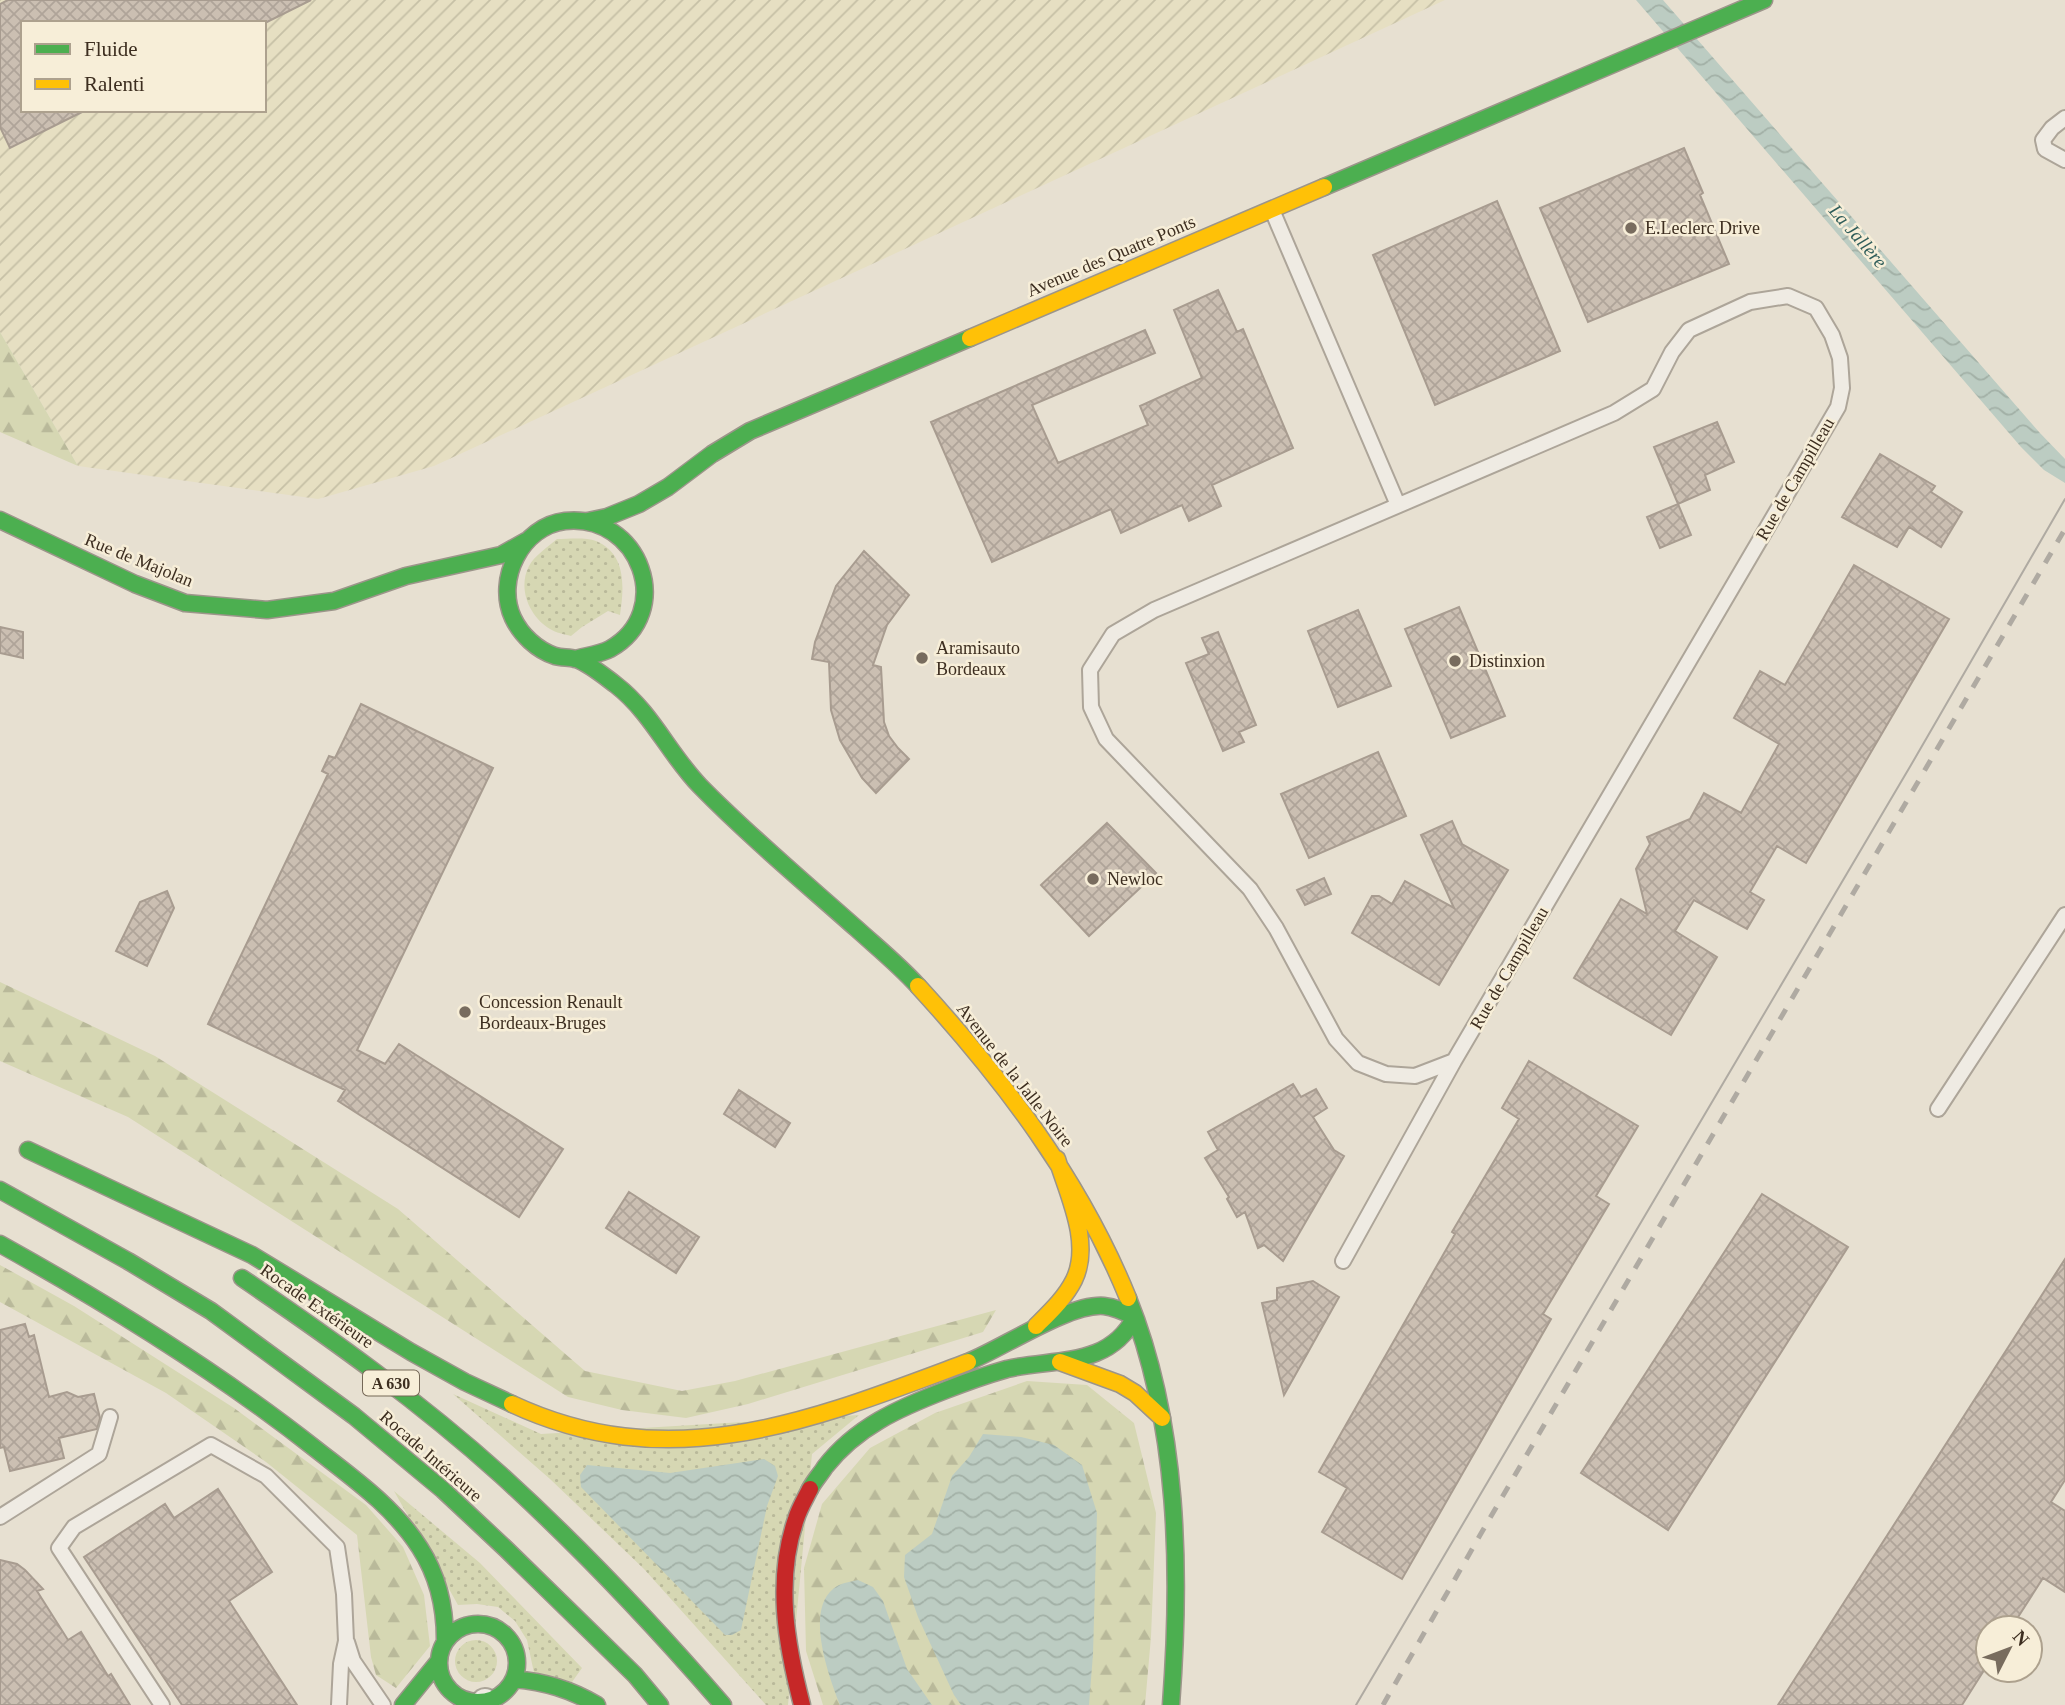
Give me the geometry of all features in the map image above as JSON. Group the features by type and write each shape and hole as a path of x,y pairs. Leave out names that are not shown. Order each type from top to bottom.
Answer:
{"main road":[{"name":"Avenue des Quatre Ponts","path":"587,521 611,517 638,507 750,431 1764,0"},
{"path":"661,512 692,470"},
{"name":"Rue de Majolan","path":"0,520 135,584 185,603 267,610 334,601 432,569 501,555 526,541"},
{"path":"515,623 508,602 507,580 513,559 526,541 544,528 565,521 587,521 610,529 629,544 641,564 646,587"},
{"path":"630,657 645,600 646,548"},
{"path":"432,569 467,581"},
{"path":"494,599 525,636 541,649 562,658 594,657 612,650 627,638 638,622"},
{"name":"Avenue de la Jalle Noire","path":"575,659 612,681 634,700 689,774 905,972 960,1032 1003,1085 1057,1160 1082,1202 1120,1279 1135,1317 1162,1418 1171,1477 1178,1593 1171,1705"},
{"path":"632,681 634,700"},
{"path":"9,1141 251,1254 436,1367 507,1404 587,1431 638,1439 687,1440 762,1431 849,1405 987,1354 1069,1314 1092,1307 1112,1307 1135,1317 1121,1339 1109,1348 1089,1357 993,1373 903,1406 867,1427 834,1454 807,1490 799,1509 791,1529 783,1576 782,1614 791,1671 802,1705"},
{"path":"28,1150 190,1244"},
{"path":"1027,1334 1052,1310 1071,1286 1080,1262 1078,1228 1057,1160"},
{"name":"Rocade Intérieure","path":"0,1190 211,1311 354,1416 443,1490 506,1549 635,1675 660,1705"},
{"path":"0,1244 186,1355 293,1430 375,1496 401,1522 420,1547 436,1576 446,1616 445,1639 438,1661 444,1684 458,1696 473,1702 486,1703 507,1690 517,1667 516,1654 503,1632 492,1625 479,1623 455,1630 445,1639"},
{"name":"Rocade Extérieure","path":"234,1273 342,1346 411,1399 520,1493 634,1605 723,1705"},
{"path":"1060,1362 1120,1384 1162,1418"},
{"path":"403,1705 438,1661"},
{"path":"514,1679 549,1682 577,1692 597,1705"},
{"path":"438,1703 458,1696"}],"lane":[{"path":"1721,0 1732,13"},
{"path":"2065,118 2052,128 2043,140 2045,149 2065,160"},
{"path":"1272,209 1398,505"},
{"name":"Rue de Campilleau","path":"1343,1261 1454,1061 1838,407 1842,388 1840,358 1832,335 1816,308 1788,296 1750,302 1689,330 1672,352 1653,390 1614,413 1154,610 1113,634 1090,670 1091,707 1106,739 1250,889 1276,928 1336,1039 1358,1063 1386,1074 1415,1076 1454,1061"},
{"path":"1938,1109 2065,915"},
{"path":"0,1517 99,1454 110,1417"},
{"path":"162,1705 59,1548 74,1527 211,1445 266,1476 337,1547 344,1594 346,1641 341,1664 339,1705"},
{"path":"346,1641 353,1661 383,1705"}],"shaded area":[{"path":"0,0 1445,0 434,466 318,499 78,466 0,332"}],"green space":[{"path":"0,332 78,466 0,432"},
{"path":"557,539 596,541 613,554 621,573 620,615 608,611 571,636 552,630 531,610 524,584 529,566"},
{"path":"0,982 155,1056 398,1209 585,1371 682,1391 735,1381 996,1310 983,1332 748,1404 686,1418 622,1410 568,1397 128,1117 0,1061"},
{"path":"0,1265 74,1306 234,1408 366,1505 403,1547 424,1595 430,1646 396,1688 376,1675 371,1657 357,1535 266,1462 166,1393 0,1302"},
{"path":"1027,1381 1087,1385 1134,1423 1156,1513 1151,1637 1145,1705 823,1705 806,1651 804,1568 822,1504 870,1448 935,1413"},
{"path":"453,1394 541,1434 859,1415 812,1454 788,1705 766,1705 644,1569 550,1479"},
{"path":"394,1491 480,1563 582,1668 572,1682 534,1673 527,1640 515,1621 498,1607 458,1605"},
{"path":"476,1640 491,1646 497,1661 491,1676 476,1682 461,1676 455,1661 461,1646"}],"water":[{"name":"La Jallère","path":"1636,0 1663,0 2065,459 2065,483 2044,470 2021,447"},
{"path":"983,1434 1021,1437 1054,1445 1082,1465 1097,1513 1089,1705 961,1705 918,1617 904,1577 905,1555 932,1534 952,1476 969,1457"},
{"path":"764,1459 775,1466 778,1476 767,1506 741,1630 732,1635 725,1635 581,1487 580,1475 587,1465 670,1473"},
{"path":"858,1580 873,1587 883,1601 907,1669 932,1705 840,1705 822,1645 821,1613 825,1599 833,1589"}],"building":[{"path":"8,0 311,0 266,22 21,21 21,112 82,112 10,148 0,127 0,4"},
{"path":"1684,148 1729,264 1588,322 1540,208"},
{"path":"1497,201 1560,351 1435,405 1373,255"},
{"path":"1218,290 1237,332 1243,329 1293,448 1212,485 1221,506 1189,521 1182,505 1121,533 1111,509 992,562 931,422 1145,330 1155,353 1032,405 1058,463 1148,425 1140,406 1202,378 1174,310"},
{"path":"1717,422 1734,462 1705,475 1710,490 1678,504 1654,447"},
{"path":"1880,454 1935,486 1931,492 1962,512 1941,547 1909,527 1897,547 1842,517"},
{"path":"1678,504 1691,535 1660,548 1647,517"},
{"path":"864,551 909,595 887,625 873,665 881,667 884,722 889,736 909,759 876,793 862,778 840,740 831,710 829,662 812,659 815,642 836,586"},
{"path":"1854,565 1949,619 1806,863 1777,846 1750,892 1764,900 1747,929 1694,900 1675,931 1717,957 1671,1035 1574,978 1621,899 1647,914 1636,869 1650,844 1647,837 1690,819 1704,793 1741,813 1779,744 1734,718 1760,671 1785,685"},
{"path":"1459,607 1505,716 1451,738 1405,629"},
{"path":"1358,610 1391,686 1338,707 1308,631"},
{"path":"0,627 23,632 23,658 0,653"},
{"path":"1218,632 1256,725 1239,732 1244,742 1223,751 1186,663 1209,654 1202,638"},
{"path":"361,704 493,768 357,1050 385,1064 399,1044 563,1149 519,1217 338,1101 345,1090 208,1024 328,774 322,771 329,756 335,758"},
{"path":"1378,752 1406,816 1309,858 1281,794"},
{"path":"1452,821 1462,844 1508,870 1439,985 1352,933 1372,896 1379,896 1392,904 1405,881 1454,908 1421,835"},
{"path":"1107,823 1156,873 1089,936 1041,885"},
{"path":"1324,878 1331,894 1305,905 1297,890"},
{"path":"167,891 174,908 147,966 116,951 140,902"},
{"path":"1529,1061 1638,1126 1596,1196 1609,1204 1543,1314 1551,1319 1402,1579 1322,1532 1347,1488 1319,1472 1455,1234 1452,1232 1519,1119 1502,1108"},
{"path":"1293,1084 1301,1097 1316,1089 1327,1108 1313,1117 1334,1150 1344,1156 1283,1261 1264,1245 1258,1248 1245,1212 1237,1217 1227,1199 1229,1197 1205,1158 1218,1150 1208,1132"},
{"path":"739,1090 790,1123 775,1147 724,1114"},
{"path":"629,1192 699,1237 676,1273 606,1228"},
{"path":"1762,1194 1848,1247 1668,1530 1581,1473"},
{"path":"2065,1259 2065,1480 2051,1502 2065,1511 2065,1592 2043,1578 2020,1614 1974,1614 1975,1684 1962,1705 1778,1705"},
{"path":"1313,1281 1339,1297 1284,1395 1262,1303 1277,1300 1277,1288"},
{"path":"25,1324 29,1337 34,1335 49,1397 67,1392 78,1397 94,1394 100,1418 97,1429 59,1438 64,1458 10,1471 4,1447 0,1448 0,1330"},
{"path":"218,1489 272,1572 229,1601 297,1705 182,1705 84,1557 165,1504 174,1518"},
{"path":"0,1560 17,1564 43,1589 37,1591 68,1640 81,1632 108,1676 111,1674 130,1705 0,1705"}],"tram line":[{"path":"1356,1705 2065,499"}],"railway":[{"path":"1383,1705 2065,529"}],"traffic: fast":[{"path":"1324,187 1764,0"},
{"path":"588,521 607,517 639,504 750,431 970,338"},
{"path":"0,520 135,584 185,603 267,610 334,601 406,576 501,555 526,541"},
{"path":"575,659 579,658 598,654 610,649 630,633 641,612 645,590 640,568 630,548 613,532 591,523 565,521 536,533 516,557 510,571 508,603 520,630 542,650 586,664 629,696 700,786 918,986"},
{"path":"28,1150 252,1255 411,1352 512,1404"},
{"path":"0,1190 211,1311 354,1416 443,1490 506,1549 635,1675 660,1705"},
{"path":"0,1244 122,1315 202,1366 279,1421 373,1494 410,1533 432,1569 444,1615 445,1639"},
{"path":"242,1278 375,1372 501,1475 615,1587 723,1705"},
{"path":"1128,1298 1145,1346 1167,1447 1176,1603 1171,1705"},
{"path":"810,1489 825,1467 850,1441 895,1412 954,1387 1007,1369 1096,1353 1111,1345 1135,1317 1104,1306 1090,1307 1055,1319 968,1362"},
{"path":"470,1624 486,1624 500,1630 511,1641 517,1655 517,1663 517,1671 511,1685 500,1696 486,1702 470,1702 456,1696 445,1685 439,1671 439,1655 445,1641 456,1630 470,1624"},
{"path":"403,1705 438,1662"},
{"path":"514,1679 557,1687 597,1705"}],"traffic: slow":[{"path":"970,338 1324,187"},
{"path":"918,986 1010,1095 1037,1133 1087,1213 1128,1298"},
{"path":"1036,1326 1066,1293 1079,1266 1076,1219 1057,1159"},
{"path":"512,1404 572,1426 630,1437 687,1439 743,1432 799,1420 968,1362"},
{"path":"1060,1362 1120,1384 1135,1393 1162,1418"}],"traffic: jam":[{"path":"802,1705 791,1659 784,1589 790,1542 797,1515 810,1489"}],"place":[{"name":"E.Leclerc Drive","path":"1631,228"},
{"name":"Aramisauto Bordeaux","path":"922,658"},
{"name":"Distinxion","path":"1455,661"},
{"name":"Newloc","path":"1093,879"},
{"name":"Concession Renault Bordeaux-Bruges","path":"465,1012"}]}
